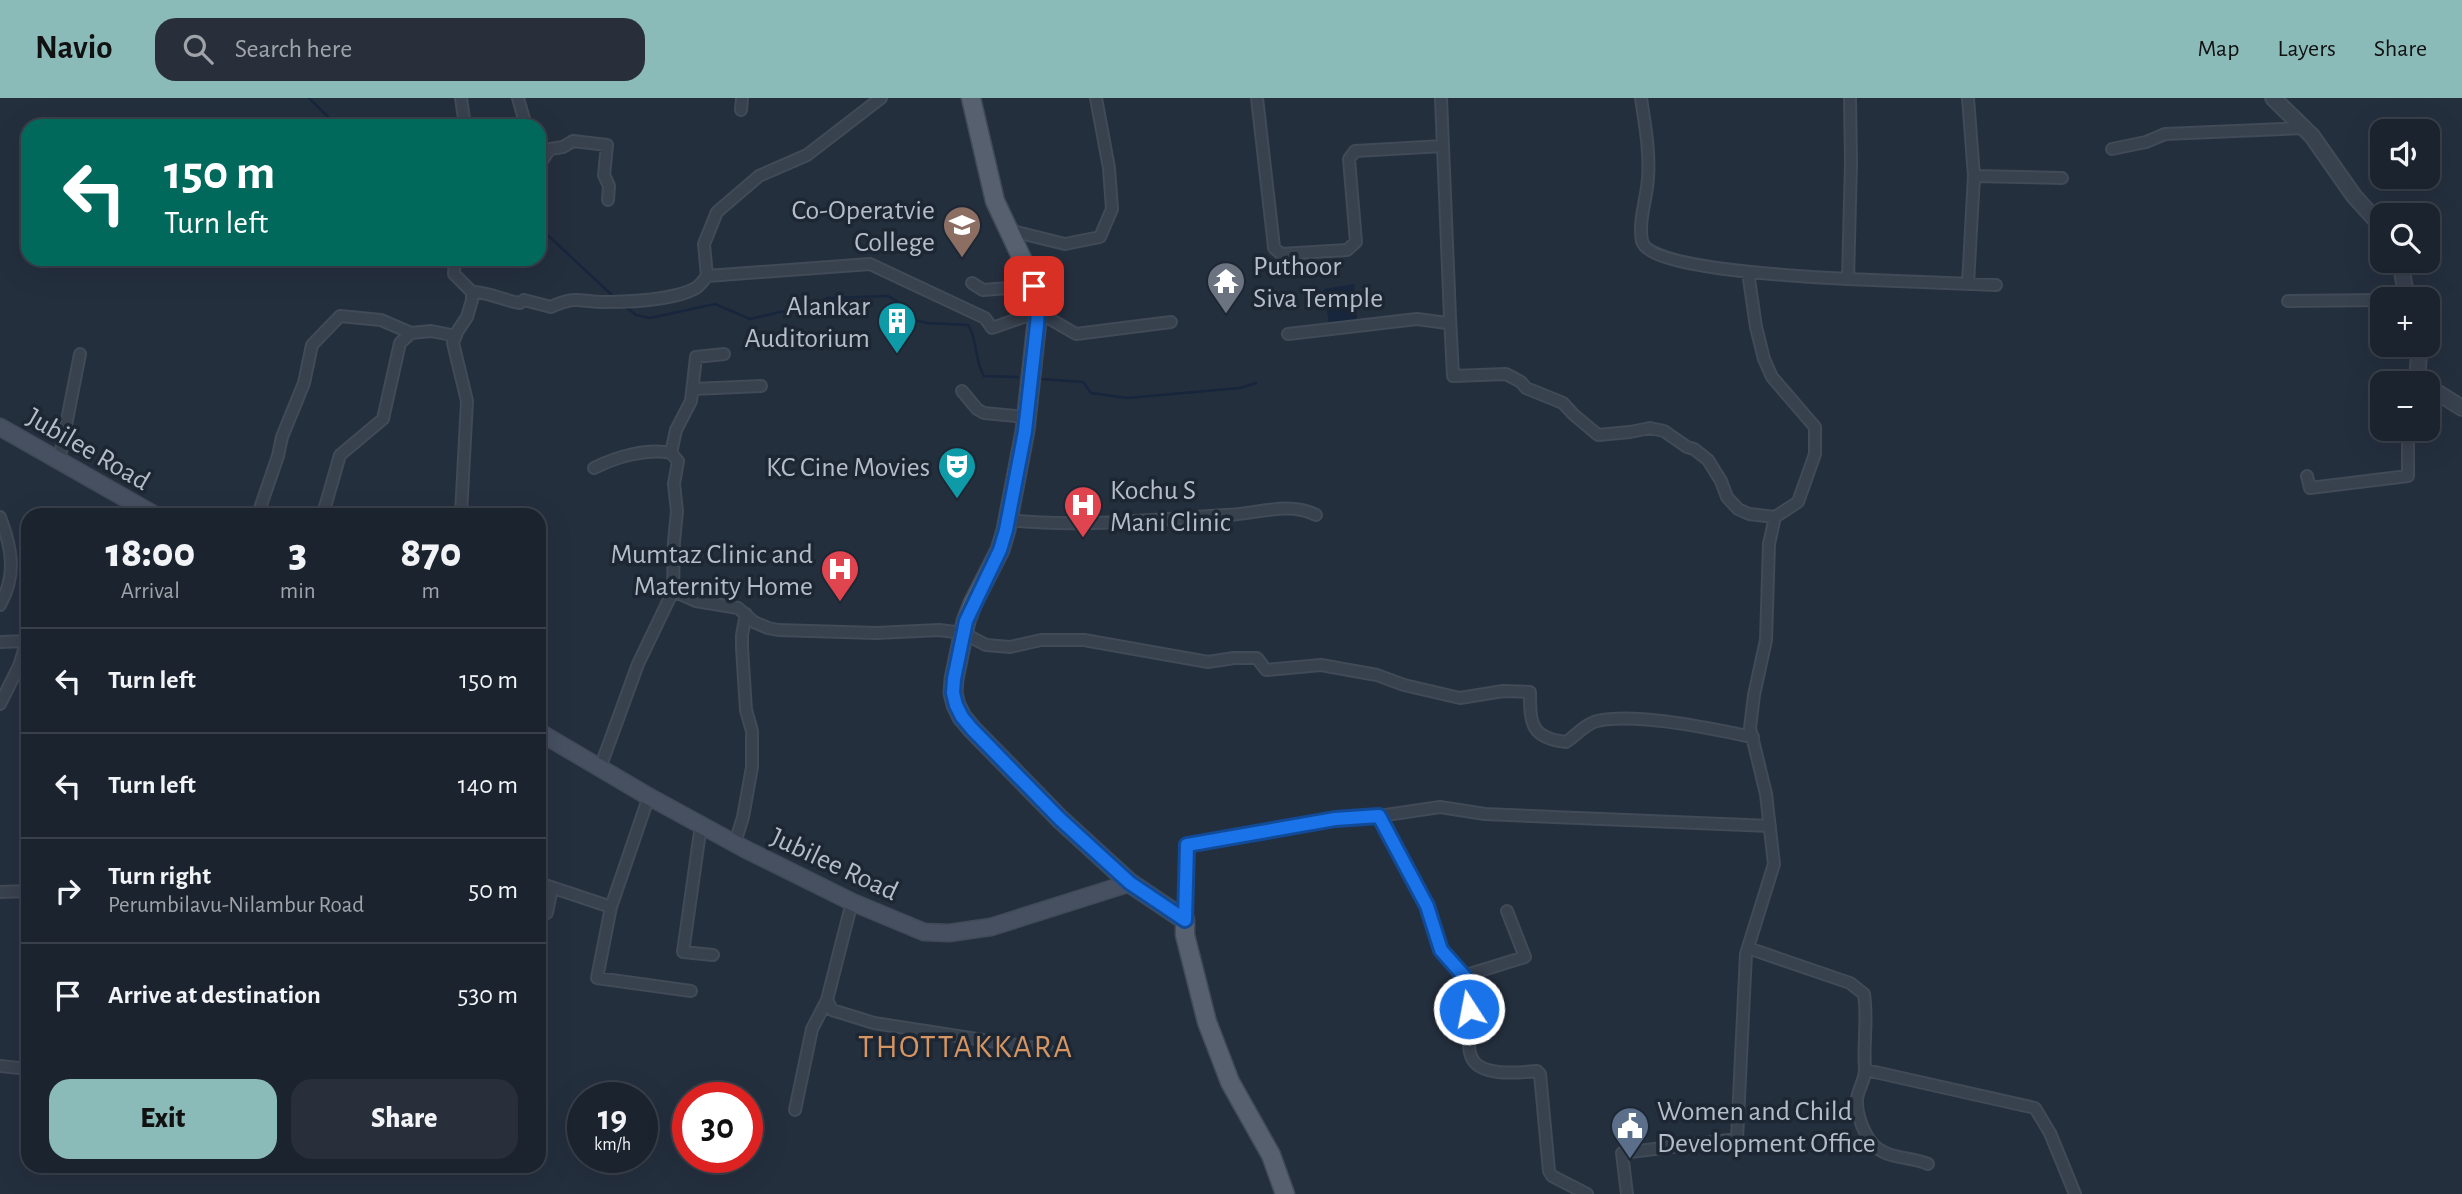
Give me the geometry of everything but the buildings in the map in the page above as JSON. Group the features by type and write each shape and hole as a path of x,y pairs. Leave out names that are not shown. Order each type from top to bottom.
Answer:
{"main road":[{"path":"971,98 990,185 1000,214 1034,286 1038,312 1026,417 1008,520 1000,550 973,603 963,633 953,693 962,717 1060,819 1130,883 1185,920 1185,935 1207,1022 1230,1082 1258,1129 1285,1194"},
{"name":"Jubilee Road","path":"0,427 141,508"},
{"name":"Jubilee Road","path":"546,736 735,843 852,902 924,932 949,933 990,927 1130,883"}],"street":[{"path":"461,98 464,119"},
{"path":"518,98 524,119"},
{"path":"455,266 454,274 472,292 488,292 506,300 520,303 524,300 551,307 569,299 603,302 670,296 697,288 707,276 704,244 717,212 759,176 807,155 881,98"},
{"path":"1008,230 1065,244 1100,237 1112,209 1109,168 1096,98"},
{"path":"1257,98 1273,238 1275,248 1281,254 1348,250 1353,247 1356,242 1349,159 1355,151 1443,146"},
{"path":"1441,98 1453,376 1506,374 1526,388 1563,403 1598,435 1650,428 1664,431 1708,460 1727,497 1738,509 1749,514 1775,517 1798,502 1815,454 1815,427 1772,377 1764,359 1748,272"},
{"path":"1642,98 1648,152 1642,240 1644,246 1662,258 1748,272 1996,285"},
{"path":"1848,279 1850,98"},
{"path":"1968,98 1974,176 1968,285"},
{"path":"2273,98 2312,136 2354,196 2370,214"},
{"path":"2112,149 2146,142 2165,134 2304,128"},
{"path":"546,146 550,149 563,147 573,141 607,145 604,175 609,186 608,201"},
{"path":"546,155 550,149"},
{"path":"1974,176 2062,177"},
{"path":"707,276 870,264 985,318 992,328 1038,312 1076,334 1171,322"},
{"path":"972,283 983,290 1034,286"},
{"path":"461,508 467,401 453,343 467,317 472,292"},
{"path":"2288,301 2370,300"},
{"path":"260,508 282,437 304,383 313,345 340,316 382,320 411,333 431,331 456,336"},
{"path":"1288,334 1417,319 1447,323 1450,317"},
{"path":"325,508 340,454 383,419 400,343 411,333"},
{"path":"59,461 80,354"},
{"path":"671,453 676,430 687,411 693,388 696,357 724,354"},
{"path":"693,388 761,386"},
{"path":"962,391 977,409 984,413 1026,417"},
{"path":"2440,395 2462,408"},
{"path":"2307,476 2310,488 2408,476 2408,441"},
{"path":"594,468 614,459 653,451 671,453 678,461 674,484 677,511 673,591 638,664 600,768"},
{"path":"1008,520 1045,524 1123,521 1238,515 1273,509 1308,511 1316,515"},
{"path":"0,517 10,545 6,555 12,570 8,590 0,605"},
{"path":"1627,1194 1622,1153 1737,1139 1748,948 1774,864 1766,794 1750,728 1766,640 1769,544 1775,517"},
{"path":"673,591 696,601 738,608 750,619 768,628 793,632 876,633 939,630 963,633 986,645 1010,647 1041,640 1084,640 1208,662 1257,658 1266,670 1321,665 1377,675 1404,685 1460,698 1503,691 1530,692 1530,713 1535,728 1546,740 1566,742 1595,721 1637,720 1704,727 1752,737"},
{"path":"735,843 743,817 752,767 752,731 746,710 742,635 746,614"},
{"path":"0,642 21,641"},
{"path":"0,704 21,660"},
{"path":"649,796 611,907 597,978 691,991"},
{"path":"1185,920 1187,845 1335,819 1440,807 1485,814 1770,826"},
{"path":"1379,816 1427,906 1441,950 1464,976 1470,992 1468,1055 1482,1069 1499,1072 1537,1071 1541,1074 1549,1171 1552,1176 1587,1194"},
{"path":"701,825 683,952 713,955"},
{"path":"546,886 611,907"},
{"path":"547,913 552,888"},
{"path":"0,892 21,891"},
{"path":"795,1110 812,1029 827,1000 852,902"},
{"path":"1464,976 1525,957 1507,911"},
{"path":"1748,948 1850,983 1864,994 1867,1015 1863,1060 1866,1070 1857,1100 1862,1125 1868,1138 1878,1149 1928,1164"},
{"path":"827,1000 832,1010 874,1023 1048,1050"},
{"path":"0,1066 21,1068"},
{"path":"1866,1070 2035,1108 2050,1133 2075,1194"}],"water":[{"path":"1354,284 1357,320 1329,325 1324,289"}],"waterway":[{"path":"309,98 330,119"},
{"path":"546,234 614,297"},
{"path":"625,306 636,315 650,318 715,304 750,319 818,303 827,298 888,296 900,303 914,320 968,325 984,376 1018,377"},
{"path":"1042,379 1083,382 1091,393 1127,398 1240,388 1256,383"}],"place":[{"name":"Co-Operatvie College","path":"962,259"},
{"name":"Puthoor Siva Temple","path":"1226,315"},
{"name":"Alankar Auditorium","path":"897,355"},
{"name":"KC Cine Movies","path":"957,500"},
{"name":"Kochu S Mani Clinic","path":"1083,539"},
{"name":"Mumtaz Clinic and Maternity Home","path":"840,603"},
{"name":"Women and Child Development Office","path":"1630,1160"}],"district":[{"name":"THOTTAKKARA","path":"966,1046"}],"route":[{"path":"1034,286 1038,312 1025,431 1006,530 1000,550 966,621 959,652 953,693 962,717 1060,819 1130,883 1185,920 1187,845 1335,819 1379,816 1427,906 1441,950 1464,976 1470,992 1469,1009"}]}
